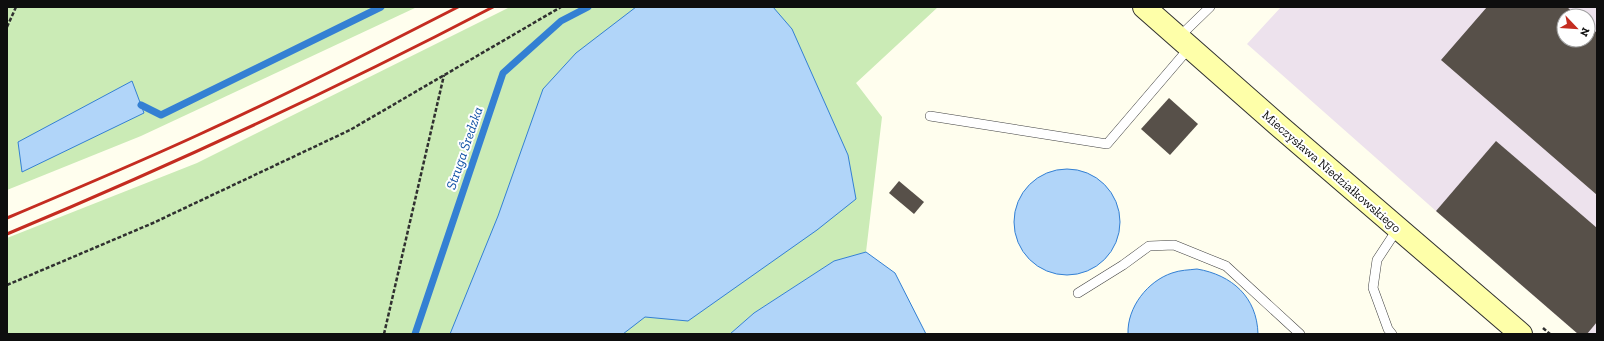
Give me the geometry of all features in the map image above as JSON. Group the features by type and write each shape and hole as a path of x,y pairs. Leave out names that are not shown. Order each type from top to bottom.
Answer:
{"street":[{"name":"Mieczysława Niedziałkowskiego","path":"1144,7 1521,334"}],"lane":[{"path":"930,116 1107,144 1210,7"},
{"path":"1392,334 1388,329 1373,288 1377,260 1398,228"},
{"path":"1078,293 1150,246 1174,245 1226,266 1300,334"}],"path":[{"path":"7,27 16,7"},
{"path":"7,285 152,223 350,130 561,7"},
{"path":"384,334 444,75"}],"shaded area":[{"path":"1281,7 1597,7 1597,334 1578,334 1247,44"}],"green space":[{"path":"7,7 417,7 141,136 7,190"},
{"path":"510,7 938,7 856,83 882,117 866,252 834,261 754,313 730,334 7,334 7,238 197,163"}],"water":[{"path":"636,7 773,7 792,29 848,155 856,199 817,230 688,321 645,317 623,334 450,334 498,216 543,89 576,53"},
{"path":"132,81 144,113 22,172 18,142"},
{"path":"1067,169 1087,173 1105,184 1116,202 1120,222 1116,242 1105,260 1087,271 1067,275 1047,271 1029,260 1018,242 1014,222 1018,202 1029,184 1047,173"},
{"path":"866,252 895,273 926,334 730,334 754,313 834,261"},
{"path":"1197,269 1221,276 1240,290 1253,309 1257,321 1258,334 1128,334 1131,314 1135,305 1147,289 1155,282 1172,273"}],"building":[{"path":"1487,7 1567,7 1568,8 1556,8 1556,48 1596,48 1596,32 1597,33 1597,195 1441,60"},
{"path":"1169,98 1198,124 1170,155 1141,129"},
{"path":"1496,141 1597,228 1597,322 1587,334 1578,334 1436,211"},
{"path":"899,181 924,202 914,214 889,193"}],"waterway":[{"path":"141,105 161,115 381,7"},
{"name":"Struga Średzka","path":"415,334 503,73 561,21 588,7"}],"railway":[{"path":"7,218 127,167 231,120 458,7"},
{"path":"7,234 69,208 252,126 373,68 493,7"}]}
